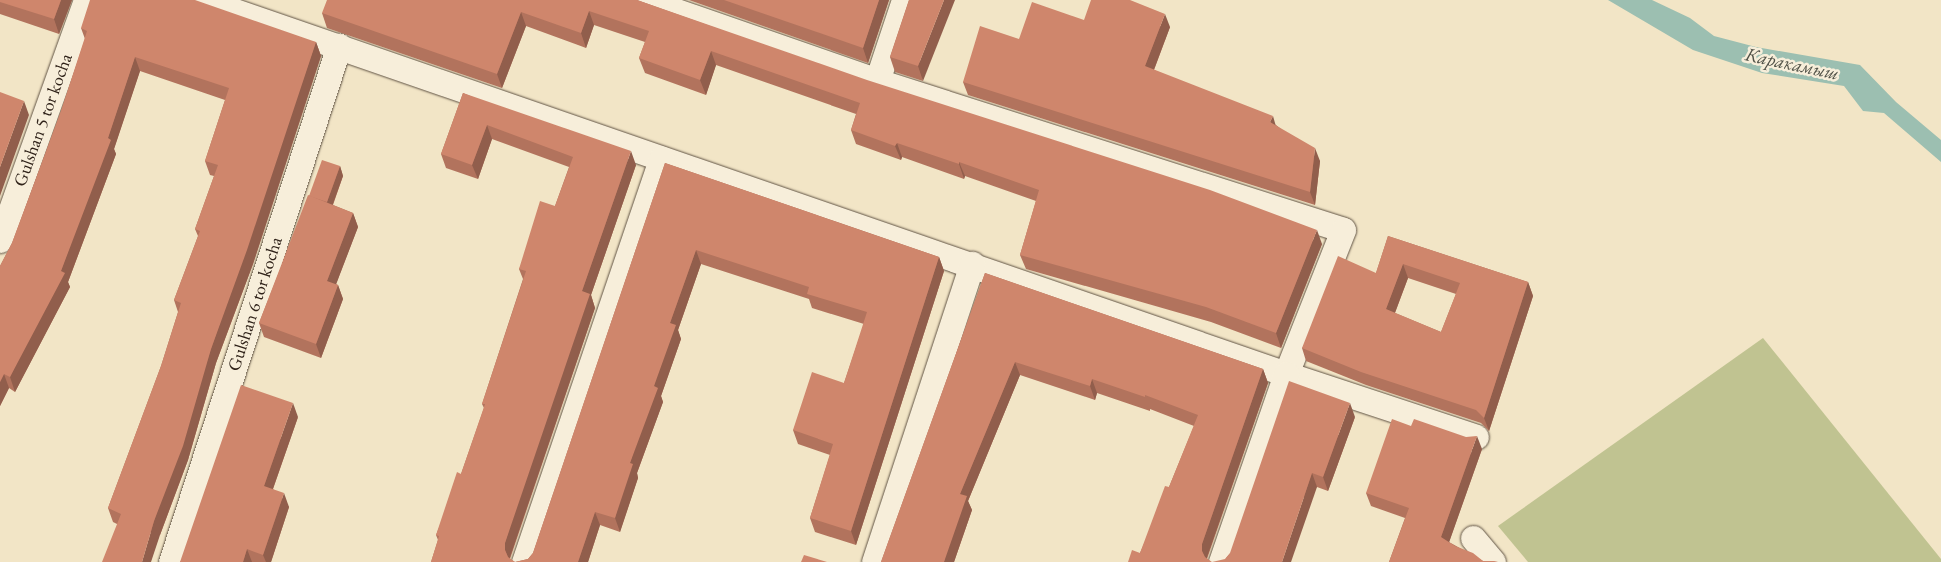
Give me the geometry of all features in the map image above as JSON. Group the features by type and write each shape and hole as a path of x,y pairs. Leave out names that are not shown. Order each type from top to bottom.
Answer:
{"street":[{"name":"Gulshan 5 tor kocha","path":"0,240 86,0"},
{"path":"203,0 661,160 972,264 1286,374 1476,437"},
{"path":"645,0 877,81 1343,230 1286,374 1222,562"},
{"path":"877,81 904,0"},
{"name":"Gulshan 6 tor kocha","path":"170,562 338,46"},
{"path":"524,562 661,160"},
{"path":"874,562 972,264"},
{"path":"1473,538 1493,562"}],"green space":[{"path":"1763,338 1941,559 1941,562 1528,562 1498,526"}],"water":[{"name":"Каракамыш","path":"1608,0 1652,0 1690,18 1714,36 1756,47 1860,65 1896,102 1941,140 1941,162 1884,113 1863,111 1844,86 1762,73 1693,50"}],"building":[{"path":"0,0 61,0 54,19 0,2"},
{"path":"90,0 195,0 316,42 247,250 211,349 183,446 154,521 142,562 102,562 121,514 108,508 161,366 181,303 174,300 200,231 195,229 218,165 205,161 229,88 135,57 108,138 111,140 61,271 65,273 10,377 4,374 0,382 0,266 12,243 61,111 87,31 81,28"},
{"path":"327,0 637,0 867,80 1210,190 1317,230 1276,333 1206,307 1020,255 1039,190 959,162 959,164 897,143 895,146 851,130 860,103 711,51 700,80 639,58 649,31 589,11 581,33 521,12 497,74 322,13"},
{"path":"724,0 879,0 863,48"},
{"path":"909,0 944,0 918,66 890,57"},
{"path":"1091,0 1130,0 1165,14 1145,66 1273,116 1270,122 1315,148 1310,192 963,82 980,26 1019,39 1032,2 1084,20"},
{"path":"0,92 24,101 0,167"},
{"path":"463,93 631,151 582,291 590,294 505,543 508,557 515,562 431,562 439,536 436,535 457,472 461,474 485,404 482,404 526,271 519,269 540,201 555,206 573,157 487,125 472,165 441,154"},
{"path":"322,160 340,166 327,202 309,196"},
{"path":"665,163 939,257 851,531 810,518 833,444 793,430 812,372 844,383 867,312 807,294 809,287 696,250 670,323 676,325 654,386 658,388 630,463 633,464 615,518 595,512 578,562 515,562 528,559 533,553"},
{"path":"308,195 353,213 327,281 338,285 316,344 259,323"},
{"path":"1388,236 1528,282 1484,418 1476,410 1361,372 1302,348 1338,256 1376,273","holes":["1403,264 1460,283 1441,332 1386,309"]},
{"path":"985,273 1263,369 1202,544 1202,551 1205,557 1212,562 1128,562 1132,550 1140,553 1165,486 1169,487 1198,415 1145,395 1145,397 1092,379 1090,386 1015,362 960,494 967,496 944,562 881,562"},
{"path":"1289,381 1350,403 1323,477 1312,473 1282,562 1212,562 1225,559 1230,553"},
{"path":"241,385 293,403 264,486 284,493 263,555 247,549 243,562 180,562"},
{"path":"1392,419 1411,426 1414,419 1466,437 1477,436 1441,537 1455,546 1473,553 1483,561 1498,562 1389,562 1409,508 1366,493"},
{"path":"804,555 827,562 801,562"}]}
